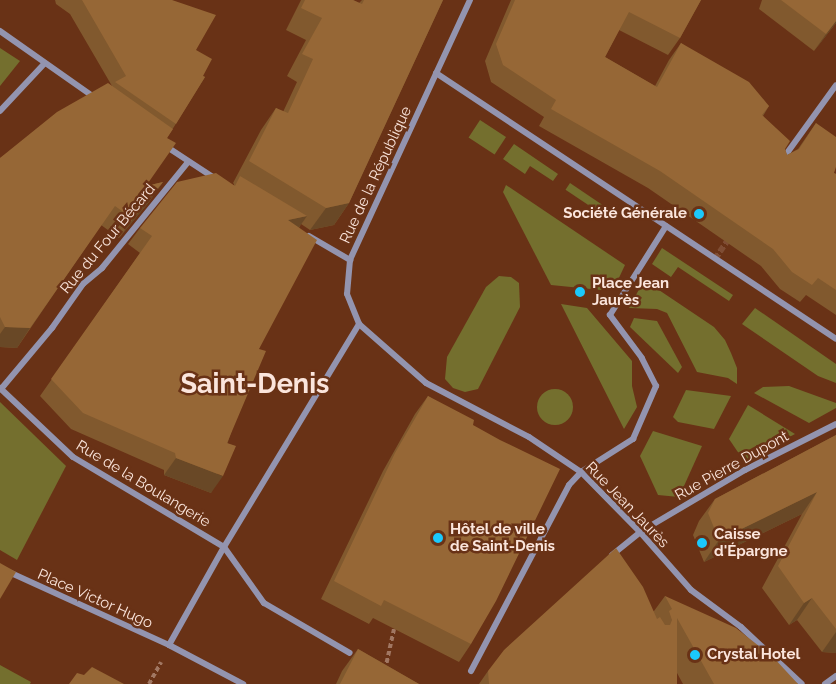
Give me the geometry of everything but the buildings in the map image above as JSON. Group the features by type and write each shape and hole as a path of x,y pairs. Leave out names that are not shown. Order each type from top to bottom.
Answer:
{"street":[{"name":"Rue de la République","path":"358,324 347,294 350,260 470,0"},
{"path":"0,31 104,105"},
{"path":"0,111 44,64"},
{"path":"436,74 836,339"},
{"path":"778,167 836,85"},
{"path":"156,140 227,185"},
{"name":"Rue du Four Bécard","path":"1,389 52,328 83,284 102,268 188,162"},
{"path":"471,671 569,485 581,472 633,439 656,386 642,358 610,315 666,226"},
{"path":"305,233 350,260"},
{"path":"169,645 224,547 358,324"},
{"name":"Rue Jean Jaurès","path":"358,324 426,383 529,437 581,472 640,532 691,590 741,627 802,684"},
{"name":"Rue de la Boulangerie","path":"1,389 73,457 224,547"},
{"name":"Rue Pierre Dupont","path":"615,567 610,557 640,532 745,470 836,424"},
{"path":"224,547 264,603 350,653"},
{"name":"Place Victor Hugo","path":"0,568 169,645 243,684"},
{"path":"825,684 836,676"}],"path":[{"path":"384,673 394,629"}],"shaded area":[{"path":"0,48 20,61 0,86"},
{"path":"480,120 506,137 495,154 469,138"},
{"path":"514,144 558,174 553,181 530,166 525,174 503,159"},
{"path":"570,183 615,213 610,220 566,190"},
{"path":"506,185 625,265 617,282 601,290 551,285 503,192"},
{"path":"662,248 733,295 729,301 678,267 671,277 652,264"},
{"path":"499,276 511,277 519,283 520,307 478,389 465,392 453,388 445,379 447,357 486,287"},
{"path":"644,280 714,327 725,340 731,353 737,368 737,384 728,378 697,372 667,313 657,309 629,308"},
{"path":"561,304 587,308 632,361 632,386 637,407 624,429"},
{"path":"755,308 836,364 836,383 818,376 742,324"},
{"path":"634,318 657,321 682,367 678,373 630,327"},
{"path":"789,386 836,403 836,408 809,423 754,393 763,387"},
{"path":"555,389 568,394 573,407 568,420 555,425 542,420 537,407 542,394"},
{"path":"686,390 731,396 714,429 678,422 673,417"},
{"path":"0,402 66,466 17,560 0,550"},
{"path":"748,405 795,434 744,461 729,439"},
{"path":"653,431 702,446 679,497 658,495 640,456"},
{"path":"0,665 31,682 30,684 0,684"}],"tunnel":[{"path":"715,259 730,237"}],"place":[{"name":"Société Générale","path":"699,214"},
{"name":"Place Jean Jaurès","path":"580,292"},
{"name":"Hôtel de ville de Saint-Denis","path":"438,538"},
{"name":"Caisse d'Épargne","path":"702,543"},
{"name":"Crystal Hotel","path":"695,655"}],"district":[{"name":"Saint-Denis","path":"255,384"}]}
